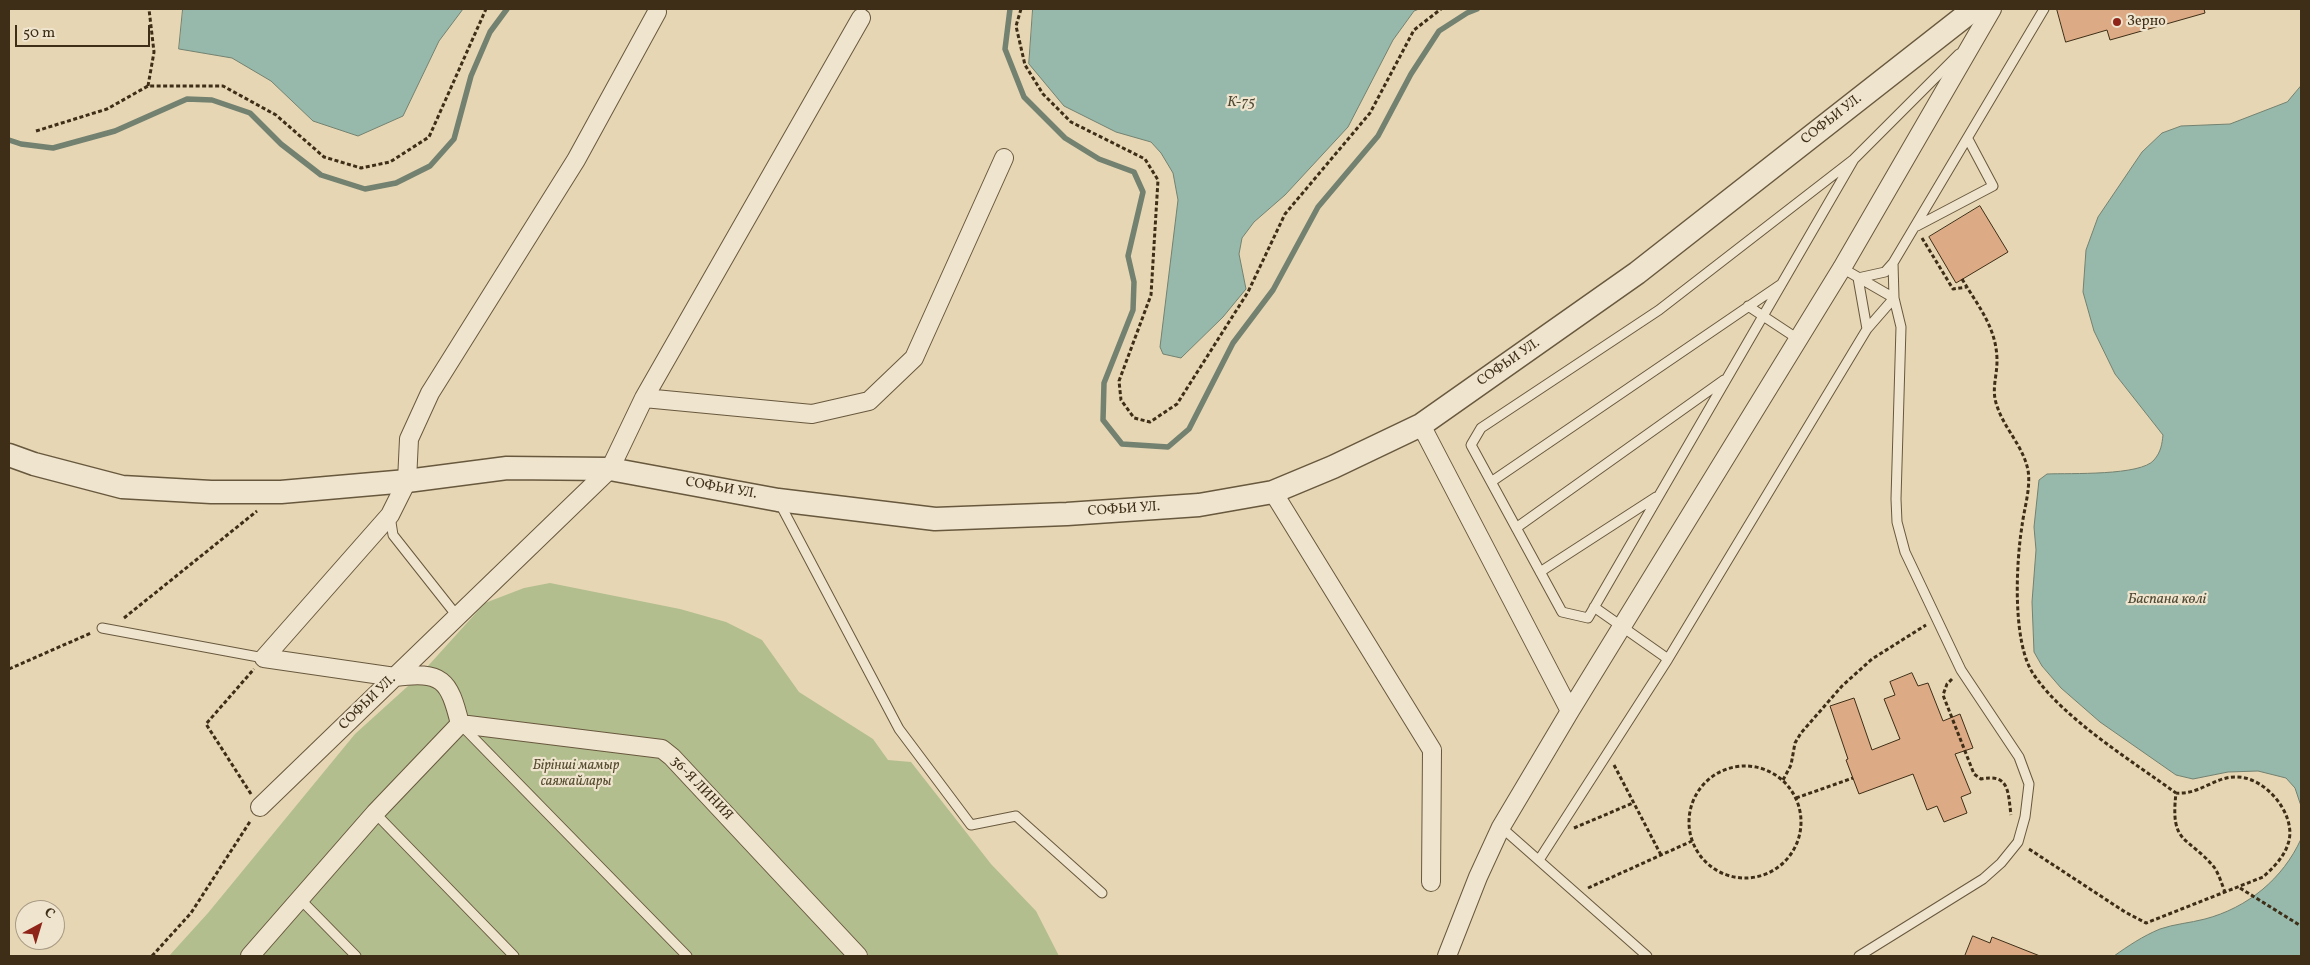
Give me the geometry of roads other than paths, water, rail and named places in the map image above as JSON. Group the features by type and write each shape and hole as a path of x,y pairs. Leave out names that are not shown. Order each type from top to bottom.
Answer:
{"street":[{"name":"СОФЬИ УЛ.","path":"260,807 610,469 778,500 935,519 1199,506 1273,492 1333,467 1421,425 1637,273 1974,9"},
{"path":"1447,956 1478,876 1502,827 1570,711 1842,268 1992,9"},
{"path":"264,658 390,515 407,481 409,439 430,393 576,160 656,12"},
{"path":"9,455 34,464 122,487 211,492 281,492 407,481 507,468 610,469 644,398 861,18"},
{"path":"644,398 812,414 869,401 914,358 1004,158"},
{"path":"1421,425 1570,711"},
{"path":"1273,492 1432,750 1431,882"},
{"path":"250,956 301,900 375,813 460,724 454,699 447,686 434,676 414,674 395,676 264,658"},
{"name":"36-Я ЛИНИЯ","path":"460,724 662,750 672,757 858,956"}],"lane":[{"path":"1858,278 1885,272 1893,263 2044,9"},
{"path":"1854,159 1588,618 1562,612 1471,445 1481,428 1659,310 1854,159 1972,41"},
{"path":"1915,227 1993,186 1968,138"},
{"path":"1859,956 1983,878 2001,864 2018,842 2025,817 2029,784 2019,757 1961,670 1905,552 1897,522 1901,327 1894,298 1893,263"},
{"path":"1842,268 1894,298"},
{"path":"1858,278 1867,329"},
{"path":"1491,482 1782,283"},
{"path":"1540,860 1668,659 1867,329 1894,298"},
{"path":"1748,306 1798,339"},
{"path":"1516,528 1727,379"},
{"path":"1540,572 1659,495"},
{"path":"778,500 899,729 971,825 1016,816 1102,893"},
{"path":"390,515 393,535 457,616"},
{"path":"1594,607 1668,659"},
{"path":"102,628 264,658"},
{"path":"460,724 687,956"},
{"path":"375,813 514,956"},
{"path":"1502,827 1647,956"},
{"path":"301,900 356,956"}],"water":[{"path":"183,9 463,9 439,41 403,116 358,136 313,121 271,81 232,58 179,49"},
{"name":"К-75","path":"1033,9 1419,9 1414,11 1393,40 1348,127 1285,195 1254,222 1242,238 1239,254 1246,289 1223,317 1181,358 1163,354 1160,347 1178,200 1173,173 1161,153 1151,142 1116,132 1064,106 1029,64"},
{"name":"Баспана көлі","path":"2301,86 2301,806 2295,788 2286,778 2258,771 2228,772 2193,779 2176,775 2100,722 2061,688 2042,666 2034,652 2032,602 2036,550 2034,527 2039,480 2047,474 2104,473 2135,469 2147,465 2154,460 2160,451 2162,442 2163,435 2115,374 2094,331 2083,292 2086,250 2098,217 2142,152 2162,133 2181,126 2230,124 2287,102"},
{"path":"2301,839 2301,956 2114,956 2136,941 2160,929 2220,914 2249,899 2274,879 2284,867"}],"waterway":[{"path":"9,140 21,144 53,148 115,131 187,99 212,100 250,113 281,144 321,175 365,189 396,183 430,166 454,139 471,76 490,32 507,9"},
{"path":"1010,9 1005,49 1024,97 1065,138 1099,159 1134,172 1143,192 1128,256 1134,282 1133,310 1104,383 1103,420 1122,444 1168,447 1189,429 1233,343 1273,290 1318,207 1378,136 1411,74 1439,31 1467,13 1477,9"}],"place":[{"name":"Зерно","path":"2117,22"}],"park label":[{"name":"Бірінші мамыр саяжайлары","path":"576,774"}]}
